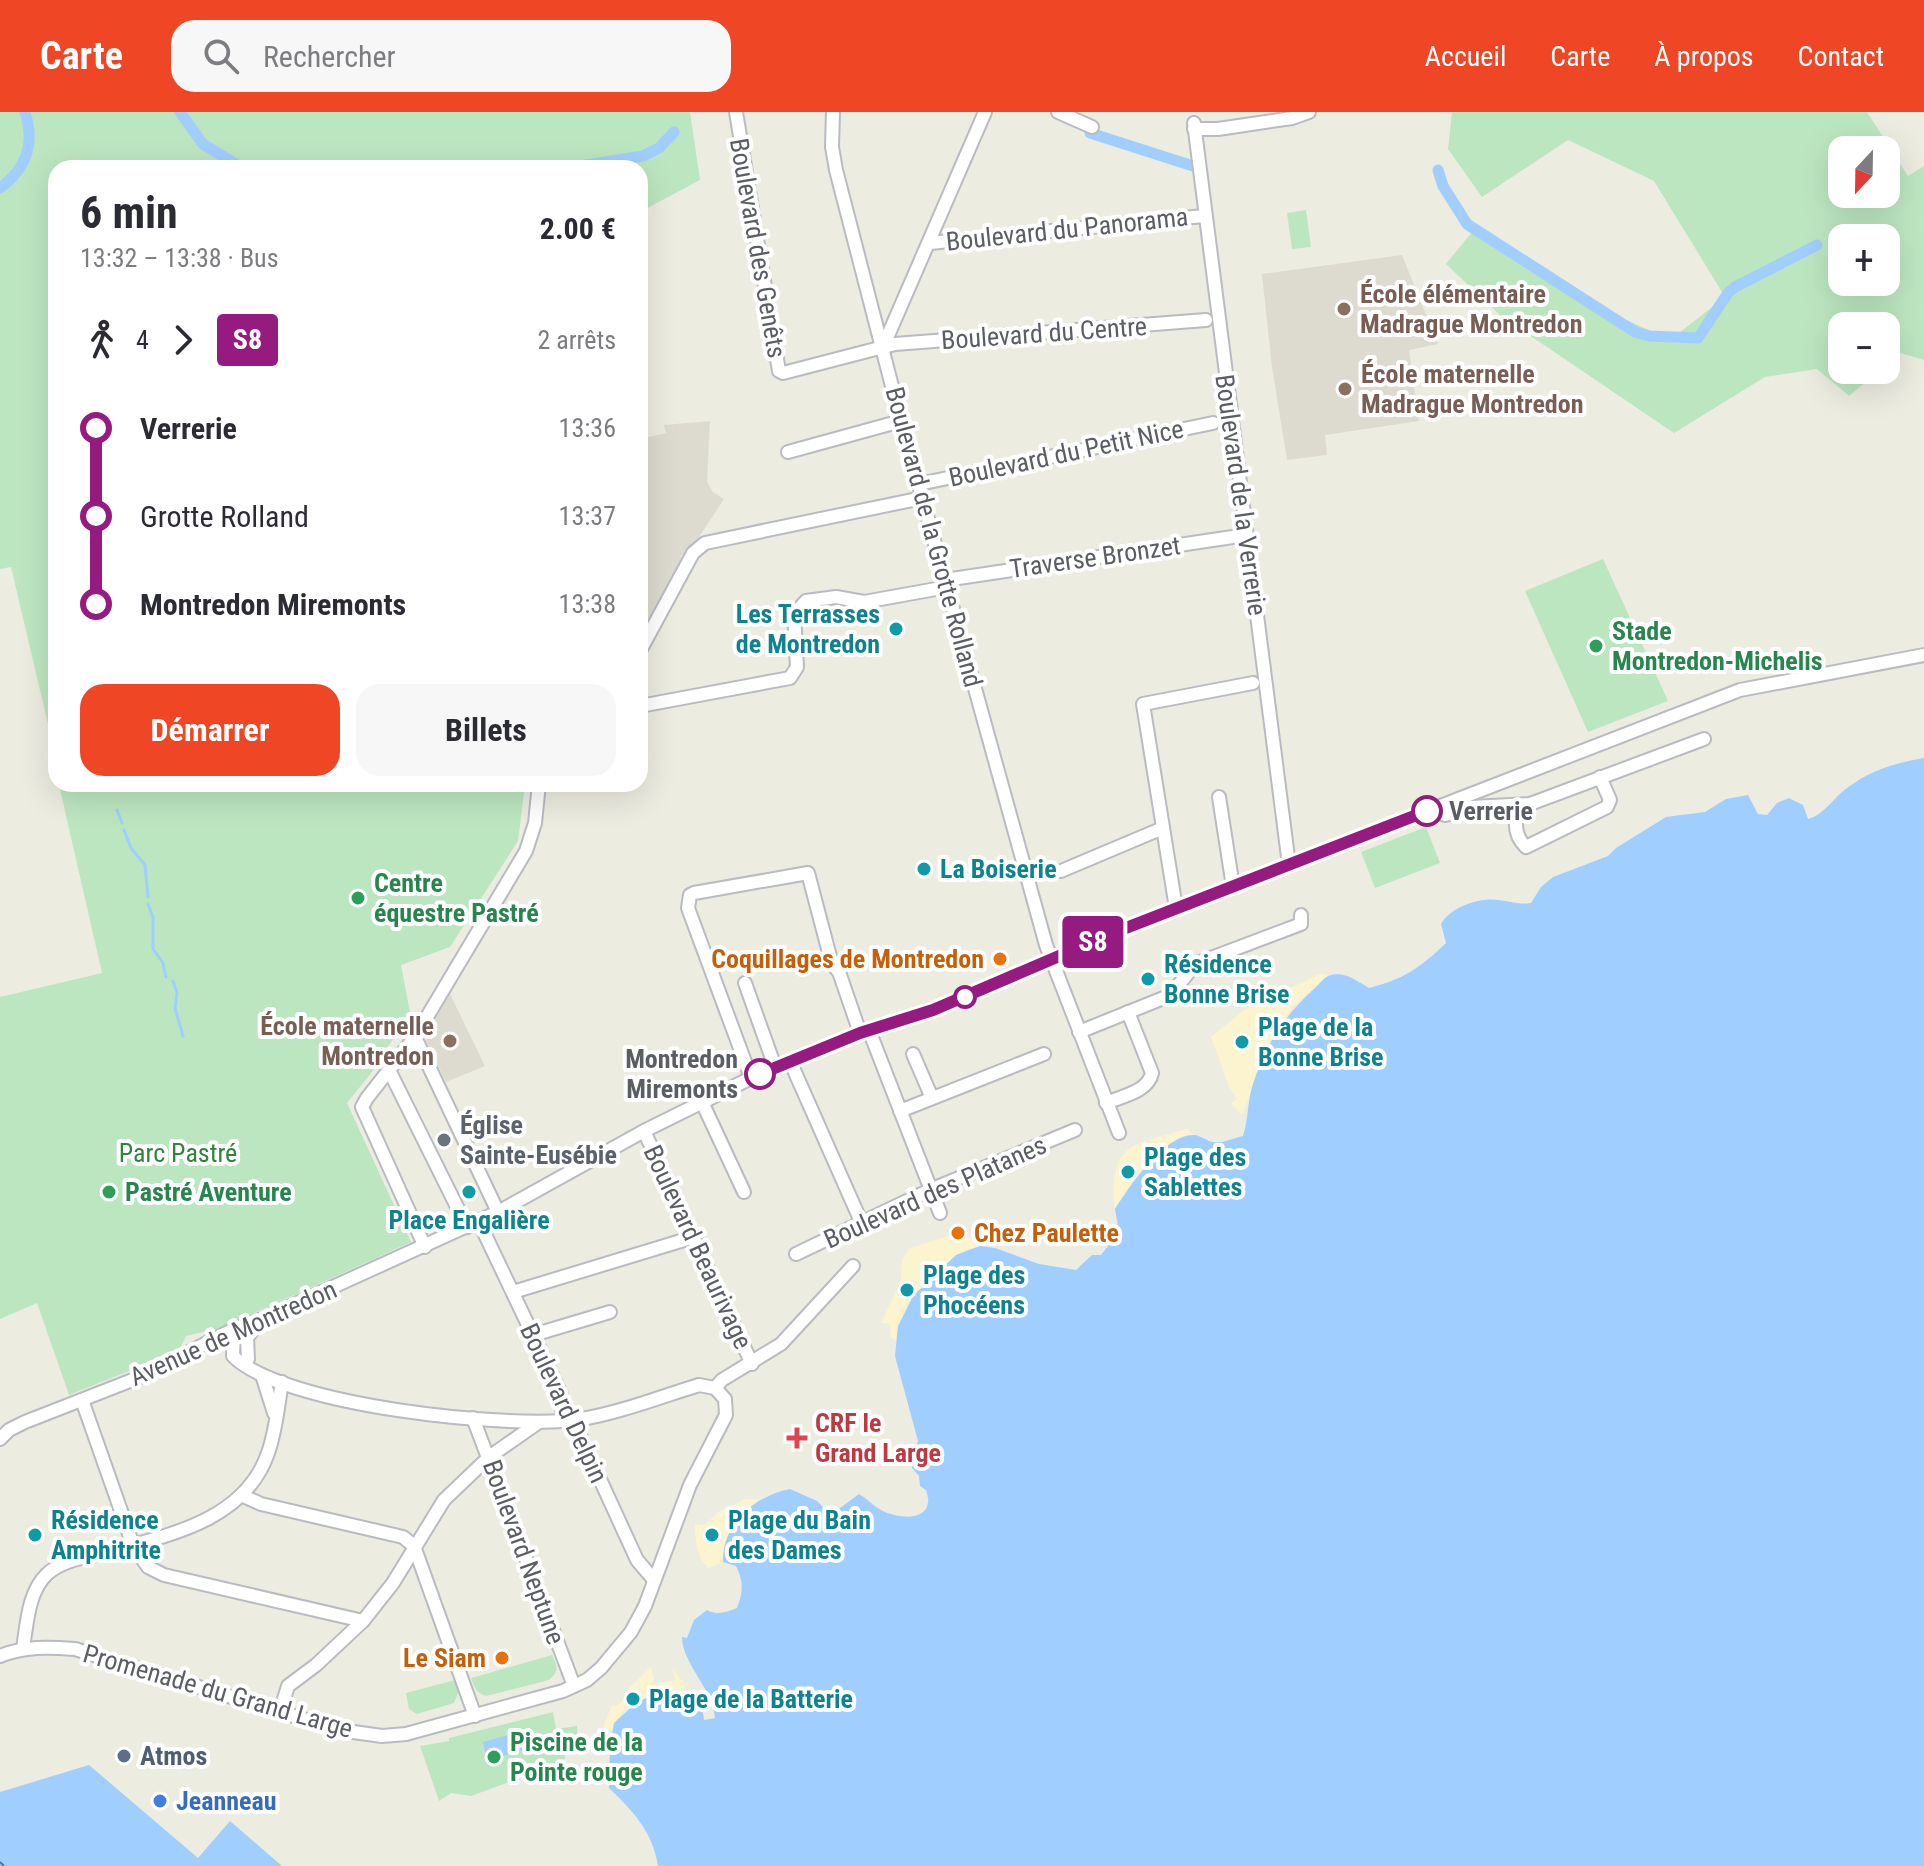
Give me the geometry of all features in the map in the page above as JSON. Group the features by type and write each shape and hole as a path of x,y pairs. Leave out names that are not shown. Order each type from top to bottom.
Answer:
{"street":[{"name":"Boulevard des Genêts","path":"736,112 779,371 789,373 883,347"},
{"name":"Boulevard de la Grotte Rolland","path":"833,112 832,147 836,170 901,421 1051,960 1119,1133"},
{"path":"883,347 985,112"},
{"path":"1058,112 1092,127"},
{"name":"Boulevard de la Verrerie","path":"1289,865 1204,216 1199,127 1218,129 1292,118 1298,112"},
{"name":"Boulevard du Panorama","path":"930,243 1204,216"},
{"name":"Boulevard du Centre","path":"883,347 1206,320"},
{"path":"788,452 901,421"},
{"name":"Boulevard du Petit Nice","path":"919,484 1213,423"},
{"path":"648,636 693,553 705,543 922,498"},
{"name":"Traverse Bronzet","path":"648,705 790,678 797,667 794,614 806,601 836,597 864,602 946,583 1246,535"},
{"path":"389,1070 473,1224 644,1131 775,1067 864,1031 933,1010 1176,908 1745,689 1924,655"},
{"path":"1176,908 1143,704 1253,683"},
{"path":"1437,807 1445,815 1471,807 1519,806 1704,739"},
{"path":"1519,806 1515,828 1526,847 1607,807 1610,800 1600,777"},
{"path":"425,1247 362,1107 415,1037 526,851 535,823 538,792"},
{"path":"1219,797 1233,887"},
{"path":"1061,871 1163,828"},
{"path":"751,1078 688,908 690,895 808,873 832,964 839,972 900,1111 940,1213"},
{"path":"1079,1032 1166,997 1195,964 1301,924 1301,915"},
{"path":"745,983 775,1067"},
{"path":"1106,1103 1146,1087 1151,1080 1152,1073 1128,1012"},
{"path":"415,1037 498,1212"},
{"path":"913,1054 932,1098"},
{"path":"900,1111 1044,1054"},
{"path":"790,1061 859,1217"},
{"path":"702,1102 744,1192"},
{"name":"Boulevard des Platanes","path":"796,1254 930,1190 1075,1130"},
{"name":"Boulevard Beaurivage","path":"644,1131 752,1364"},
{"name":"Avenue de Montredon","path":"0,1439 25,1422 140,1377 234,1329 473,1224"},
{"name":"Boulevard Delpin","path":"473,1224 513,1292 561,1394 562,1411 577,1429 637,1560 654,1580"},
{"path":"513,1292 694,1237"},
{"path":"234,1329 231,1350 237,1360 262,1375 324,1395 382,1408 473,1418 570,1420 607,1414 699,1385 715,1388 722,1380 781,1344 853,1266"},
{"path":"533,1335 610,1312"},
{"path":"248,1359 247,1338 260,1320"},
{"path":"200,1348 215,1344 231,1350 269,1370 282,1382"},
{"path":"262,1375 275,1416"},
{"path":"23,1648 33,1597 47,1574 66,1563 186,1530 241,1495 265,1461 275,1430 282,1382"},
{"name":"Promenade du Grand Large","path":"0,1656 23,1648 43,1646 75,1649 339,1730 382,1736 406,1734 574,1686 601,1668 625,1640 645,1606 690,1485 726,1415 725,1399 715,1388"},
{"path":"82,1400 133,1545 148,1567 164,1575 363,1621"},
{"name":"Boulevard Neptune","path":"473,1418 574,1686"},
{"path":"280,1712 288,1686 316,1665 363,1621 393,1583 444,1500 489,1457 540,1421"},
{"path":"241,1495 261,1504 403,1537 414,1546 475,1716"},
{"name":"Promenade du Grand Large","path":"471,1702 505,1706"}],"shaded area":[{"path":"1402,255 1438,344 1409,350 1419,421 1325,435 1327,455 1287,460 1272,367 1262,274"},
{"path":"710,421 707,482 713,492 724,499 688,554 681,555 682,563 648,626 648,437 666,433 664,425"},
{"name":"École maternelle Montredon","path":"450,994 485,1066 446,1082 424,1036"}],"green space":[{"path":"0,112 690,112 700,180 648,208 648,160 48,160 48,724 11,567 0,569"},
{"path":"1452,112 1867,112 1882,136 1828,136 1828,208 1900,208 1900,164 1908,176 1924,166 1924,360 1900,353 1900,312 1828,312 1828,378 1817,369 1765,377 1674,433 1501,316 1446,264 1472,232 1566,292 1670,340 1725,297 1654,181 1568,140 1482,197 1448,149"},
{"path":"1306,210 1311,247 1292,249 1287,213"},
{"path":"1835,384 1863,384 1849,396"},
{"name":"Stade Montredon-Michelis","path":"1603,559 1668,701 1588,732 1525,591"},
{"name":"Parc Pastré","path":"61,792 524,792 518,841 450,947 401,965 410,1012 372,1072 347,1103 411,1242 221,1328 186,1336 179,1351 69,1395 37,1303 0,1319 0,997 102,973"},
{"path":"1426,827 1440,863 1375,888 1361,852"},
{"path":"552,1655 556,1669 549,1680 486,1696 476,1690 471,1678"},
{"path":"455,1680 459,1691 454,1703 417,1714 409,1709 406,1693"},
{"name":"Piscine de la Pointe rouge","path":"553,1712 556,1729 577,1726 578,1746 566,1751 564,1762 471,1796 451,1793 439,1801 420,1746"}],"sand":[{"name":"Plage de la Bonne Brise","path":"1322,973 1328,976 1293,1007 1275,1032 1242,1115 1231,1103 1237,1099 1229,1087 1211,1037 1244,1010"},
{"name":"Plage des Sablettes","path":"1187,1129 1194,1135 1183,1138 1115,1209 1116,1170 1128,1150"},
{"name":"Plage des Phocéens","path":"951,1235 981,1240 980,1246 965,1250 898,1326 896,1340 891,1338 890,1324 881,1323 901,1280 902,1260 910,1248"},
{"name":"Plage du Bain des Dames","path":"745,1499 760,1499 734,1526 726,1543 723,1562 708,1568 697,1548 695,1524 705,1525 718,1512"},
{"name":"Plage de la Batterie","path":"651,1667 655,1684 675,1680 673,1668 685,1685 683,1692 640,1701 622,1713 613,1731 603,1728 612,1705 616,1706 622,1701 630,1687"}],"water":[{"path":"1924,758 1924,1866 658,1866 647,1832 609,1788 614,1723 646,1698 683,1692 687,1708 694,1699 701,1702 704,1720 715,1718 709,1697 687,1657 682,1637 687,1638 694,1620 707,1610 718,1613 737,1608 741,1592 740,1577 736,1566 723,1562 724,1548 735,1524 753,1505 790,1489 817,1501 825,1509 836,1511 859,1494 893,1515 915,1516 926,1509 926,1490 920,1486 919,1476 912,1468 918,1441 895,1356 898,1326 913,1296 956,1255 980,1246 995,1248 1039,1264 1076,1270 1092,1255 1101,1255 1119,1232 1115,1209 1160,1152 1184,1137 1195,1135 1224,1142 1243,1136 1252,1088 1264,1055 1285,1020 1321,982 1328,976 1339,974 1369,988 1402,976 1446,943 1441,924 1458,908 1491,899 1531,903 1541,887 1553,877 1608,856 1666,817 1705,812 1726,799 1748,795 1758,814 1767,815 1777,803 1789,798 1803,805 1808,819 1819,814 1865,776"},
{"path":"519,1732 524,1750 487,1760 483,1742"},
{"path":"89,1765 198,1858 230,1821 282,1866 0,1866 0,1792"}],"waterway":[{"path":"0,188 17,172 29,145 25,112"},
{"path":"180,112 203,144 229,160"},
{"path":"618,160 643,156 659,148 674,132"},
{"path":"1090,133 1193,166"},
{"path":"1438,170 1443,186 1467,224 1635,332 1649,336 1698,338 1735,287 1817,245"},
{"path":"117,810 122,823"},
{"path":"124,830 131,848 145,865 148,897"},
{"path":"148,904 153,917 153,949 163,963 166,977"},
{"path":"173,981 177,993 175,1008 183,1036"}],"ferry route":[{"path":"0,1862 4,1866"}],"bus line":[{"name":"S8","path":"760,1074 860,1033 933,1010 1113,933 1427,811"}],"place":[{"name":"École élémentaire Madrague Montredon","path":"1344,309"},
{"name":"École maternelle Madrague Montredon","path":"1345,389"},
{"name":"Les Terrasses de Montredon","path":"896,629"},
{"name":"Stade Montredon-Michelis","path":"1596,646"},
{"name":"Verrerie","path":"1427,811"},
{"name":"La Boiserie","path":"924,869"},
{"name":"Centre équestre Pastré","path":"358,898"},
{"name":"Coquillages de Montredon","path":"1000,959"},
{"name":"Résidence Bonne Brise","path":"1148,979"},
{"name":"École maternelle Montredon","path":"450,1041"},
{"name":"Plage de la Bonne Brise","path":"1242,1042"},
{"name":"Montredon Miremonts","path":"760,1074"},
{"name":"Église Sainte-Eusébie","path":"444,1140"},
{"name":"Plage des Sablettes","path":"1128,1172"},
{"name":"Pastré Aventure","path":"109,1192"},
{"name":"Place Engalière","path":"469,1192"},
{"name":"Chez Paulette","path":"958,1233"},
{"name":"Plage des Phocéens","path":"907,1290"},
{"name":"CRF le Grand Large","path":"797,1438"},
{"name":"Résidence Amphitrite","path":"35,1535"},
{"name":"Plage du Bain des Dames","path":"712,1535"},
{"name":"Le Siam","path":"502,1658"},
{"name":"Plage de la Batterie","path":"633,1699"},
{"name":"Atmos","path":"124,1756"},
{"name":"Piscine de la Pointe rouge","path":"494,1757"},
{"name":"Jeanneau","path":"160,1801"}]}
